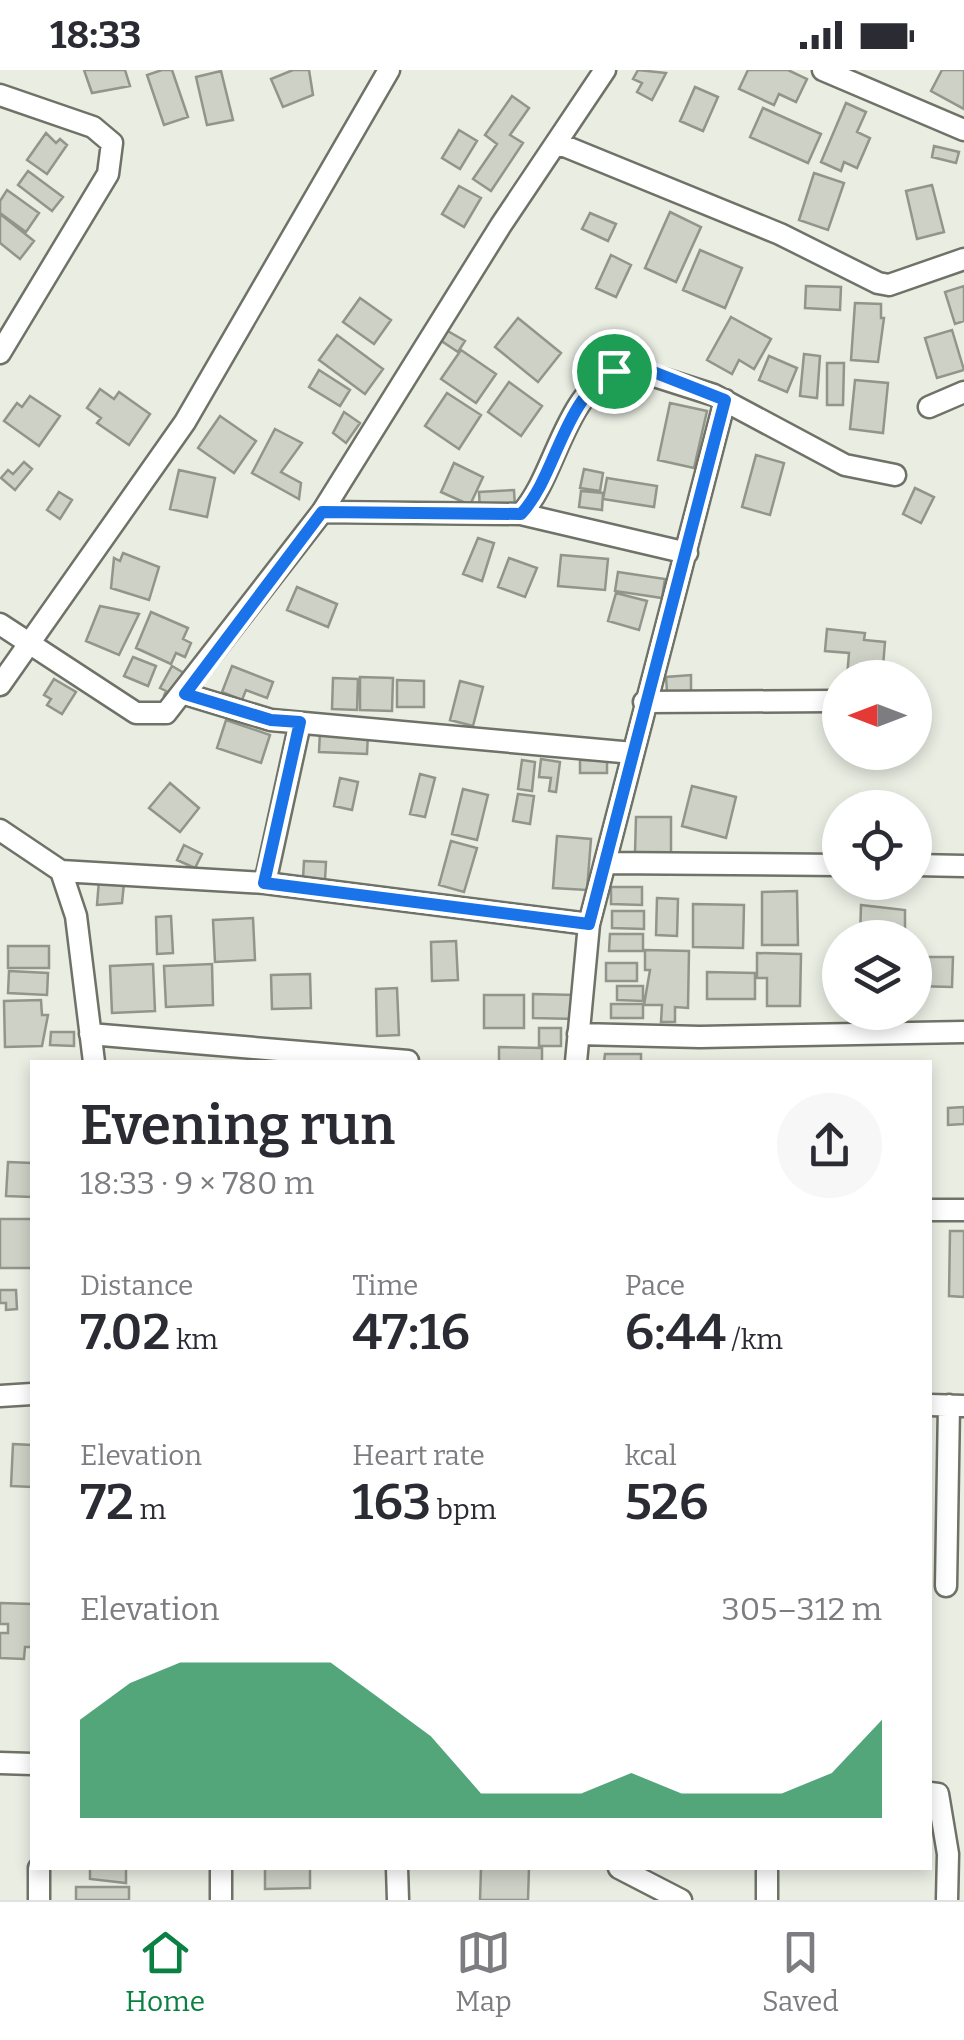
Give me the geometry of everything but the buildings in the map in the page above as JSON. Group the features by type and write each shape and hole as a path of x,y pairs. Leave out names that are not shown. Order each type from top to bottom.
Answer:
{"street":[{"path":"0,685 185,422 390,70"},
{"path":"0,624 136,713 166,713 185,694 322,512 605,70"},
{"path":"823,70 964,130"},
{"path":"0,95 93,127 112,142 113,157 108,174 0,353"},
{"path":"557,142 780,234 878,283 889,284 964,260"},
{"path":"521,514 578,409 614,371 626,367 656,373 725,400 845,465 895,475"},
{"path":"930,407 964,392"},
{"path":"576,1060 589,924 725,400"},
{"path":"322,512 521,514 687,552"},
{"path":"185,694 271,720 633,752"},
{"path":"644,702 822,701"},
{"path":"264,883 300,722"},
{"path":"0,830 62,872 264,883 589,924"},
{"path":"605,864 822,865"},
{"path":"932,865 964,866"},
{"path":"62,872 76,916 94,1060"},
{"path":"578,1034 700,1037 964,1032"},
{"path":"90,1034 396,1060"},
{"path":"932,1210 964,1210"},
{"path":"0,1396 30,1394"},
{"path":"947,1586 948,1405"},
{"path":"0,1764 30,1764"},
{"path":"932,1793 938,1794 948,1854 947,1900"},
{"path":"39,1870 39,1900"},
{"path":"221,1870 221,1900"},
{"path":"397,1870 398,1900"},
{"path":"622,1870 681,1900"},
{"path":"767,1870 767,1900"}],"route":[{"path":"626,367 656,373 725,400 589,924 407,898 264,883 300,722 271,720 185,694 322,512 521,514 534,498 578,409 614,371 626,367"}]}
